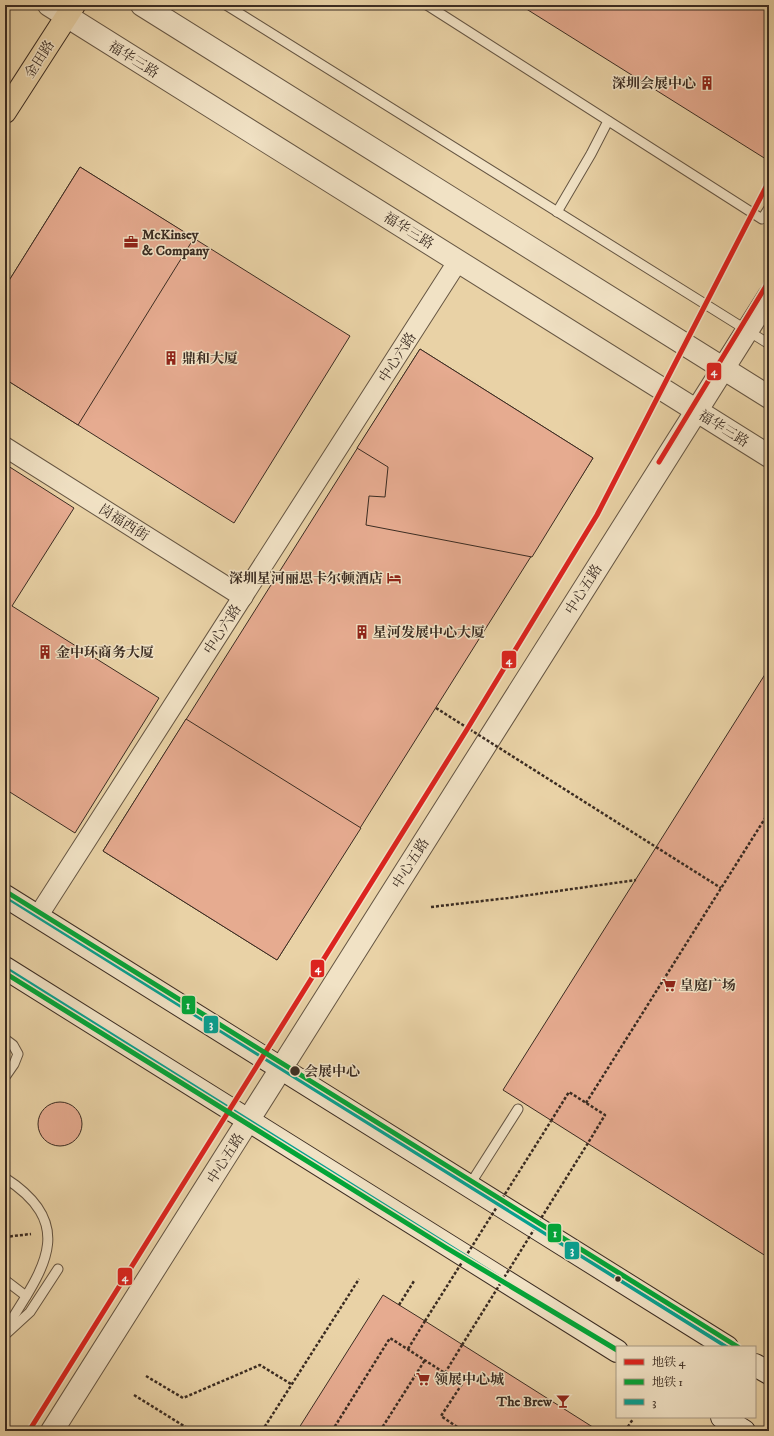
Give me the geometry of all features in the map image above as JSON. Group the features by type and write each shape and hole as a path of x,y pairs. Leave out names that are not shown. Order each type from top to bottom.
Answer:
{"main road":[{"name":"金田路","path":"5,112 63,9"}],"street":[{"path":"142,5 769,397"},
{"name":"福华三路","path":"63,9 458,261 769,456"},
{"name":"中心六路","path":"38,916 458,261"},
{"name":"中心五路","path":"52,1431 769,296"},
{"name":"岗福西街","path":"5,447 243,597"},
{"path":"5,896 725,1346"},
{"path":"5,968 616,1350"},
{"path":"756,1366 769,1373"},
{"path":"724,1418 744,1431"}],"lane":[{"path":"226,5 769,344"},
{"path":"427,5 762,219 769,208"},
{"path":"557,212 591,154 608,121"},
{"path":"5,1039 13,1045 18,1054 14,1064 5,1077"},
{"path":"469,1186 518,1109"},
{"path":"5,1330 37,1279 44,1261 48,1242 46,1223 39,1207 23,1191 6,1181"},
{"path":"5,1335 30,1312 58,1269"},
{"path":"5,1280 26,1296"}],"path":[{"path":"436,708 721,888"},
{"path":"586,1103 769,812"},
{"path":"431,907 636,880"},
{"path":"408,1349 569,1092 605,1115 445,1373"},
{"path":"5,1237 47,1233"},
{"path":"262,1431 359,1279"},
{"path":"399,1305 414,1281"},
{"path":"332,1431 390,1338 462,1384 441,1416 463,1431"},
{"path":"380,1431 425,1360"},
{"path":"146,1376 183,1398 260,1366 291,1384"},
{"path":"134,1395 192,1431"},
{"path":"625,1431 633,1419"}],"building":[{"name":"深圳会展中心","path":"520,5 769,5 769,161"},
{"name":"鼎和大厦","path":"80,167 350,336 234,523 5,379 5,287"},
{"path":"80,167 194,238 78,425 5,379 5,287"},
{"name":"星河发展中心大厦","path":"420,349 593,458 277,960 103,851"},
{"path":"420,349 593,458 532,557 366,525 369,496 385,497 388,467 357,448"},
{"name":"金中环商务大厦","path":"5,464 74,508 12,606 159,698 75,833 5,789"},
{"name":"皇庭广场","path":"769,668 769,1258 503,1090"},
{"path":"186,719 361,828 277,960 103,851"},
{"path":"64,1102 76,1108 81,1116 81,1132 76,1140 68,1145 56,1146 44,1140 39,1132 38,1120 44,1108 52,1103"},
{"name":"领展中心城","path":"383,1295 425,1321 599,1431 297,1431"}],"metro line":[{"name":"4","path":"29,1431 466,731 597,515 769,181"},
{"name":"4","path":"659,462 769,281"},
{"name":"1","path":"5,891 736,1346"},
{"name":"1","path":"5,973 445,1247 616,1349"}],"transit line":[{"name":"3","path":"5,896 725,1346"},
{"name":"3","path":"5,968 616,1350"}],"place":[{"name":"深圳会展中心","path":"707,83"},
{"name":"McKinsey & Company","path":"131,242"},
{"name":"鼎和大厦","path":"171,358"},
{"name":"深圳星河丽思卡尔顿酒店","path":"394,578"},
{"name":"星河发展中心大厦","path":"362,632"},
{"name":"金中环商务大厦","path":"45,652"},
{"name":"皇庭广场","path":"669,985"},
{"name":"会展中心","path":"295,1071"},
{"name":"领展中心城","path":"423,1379"},
{"name":"The Brew","path":"563,1401"}]}
